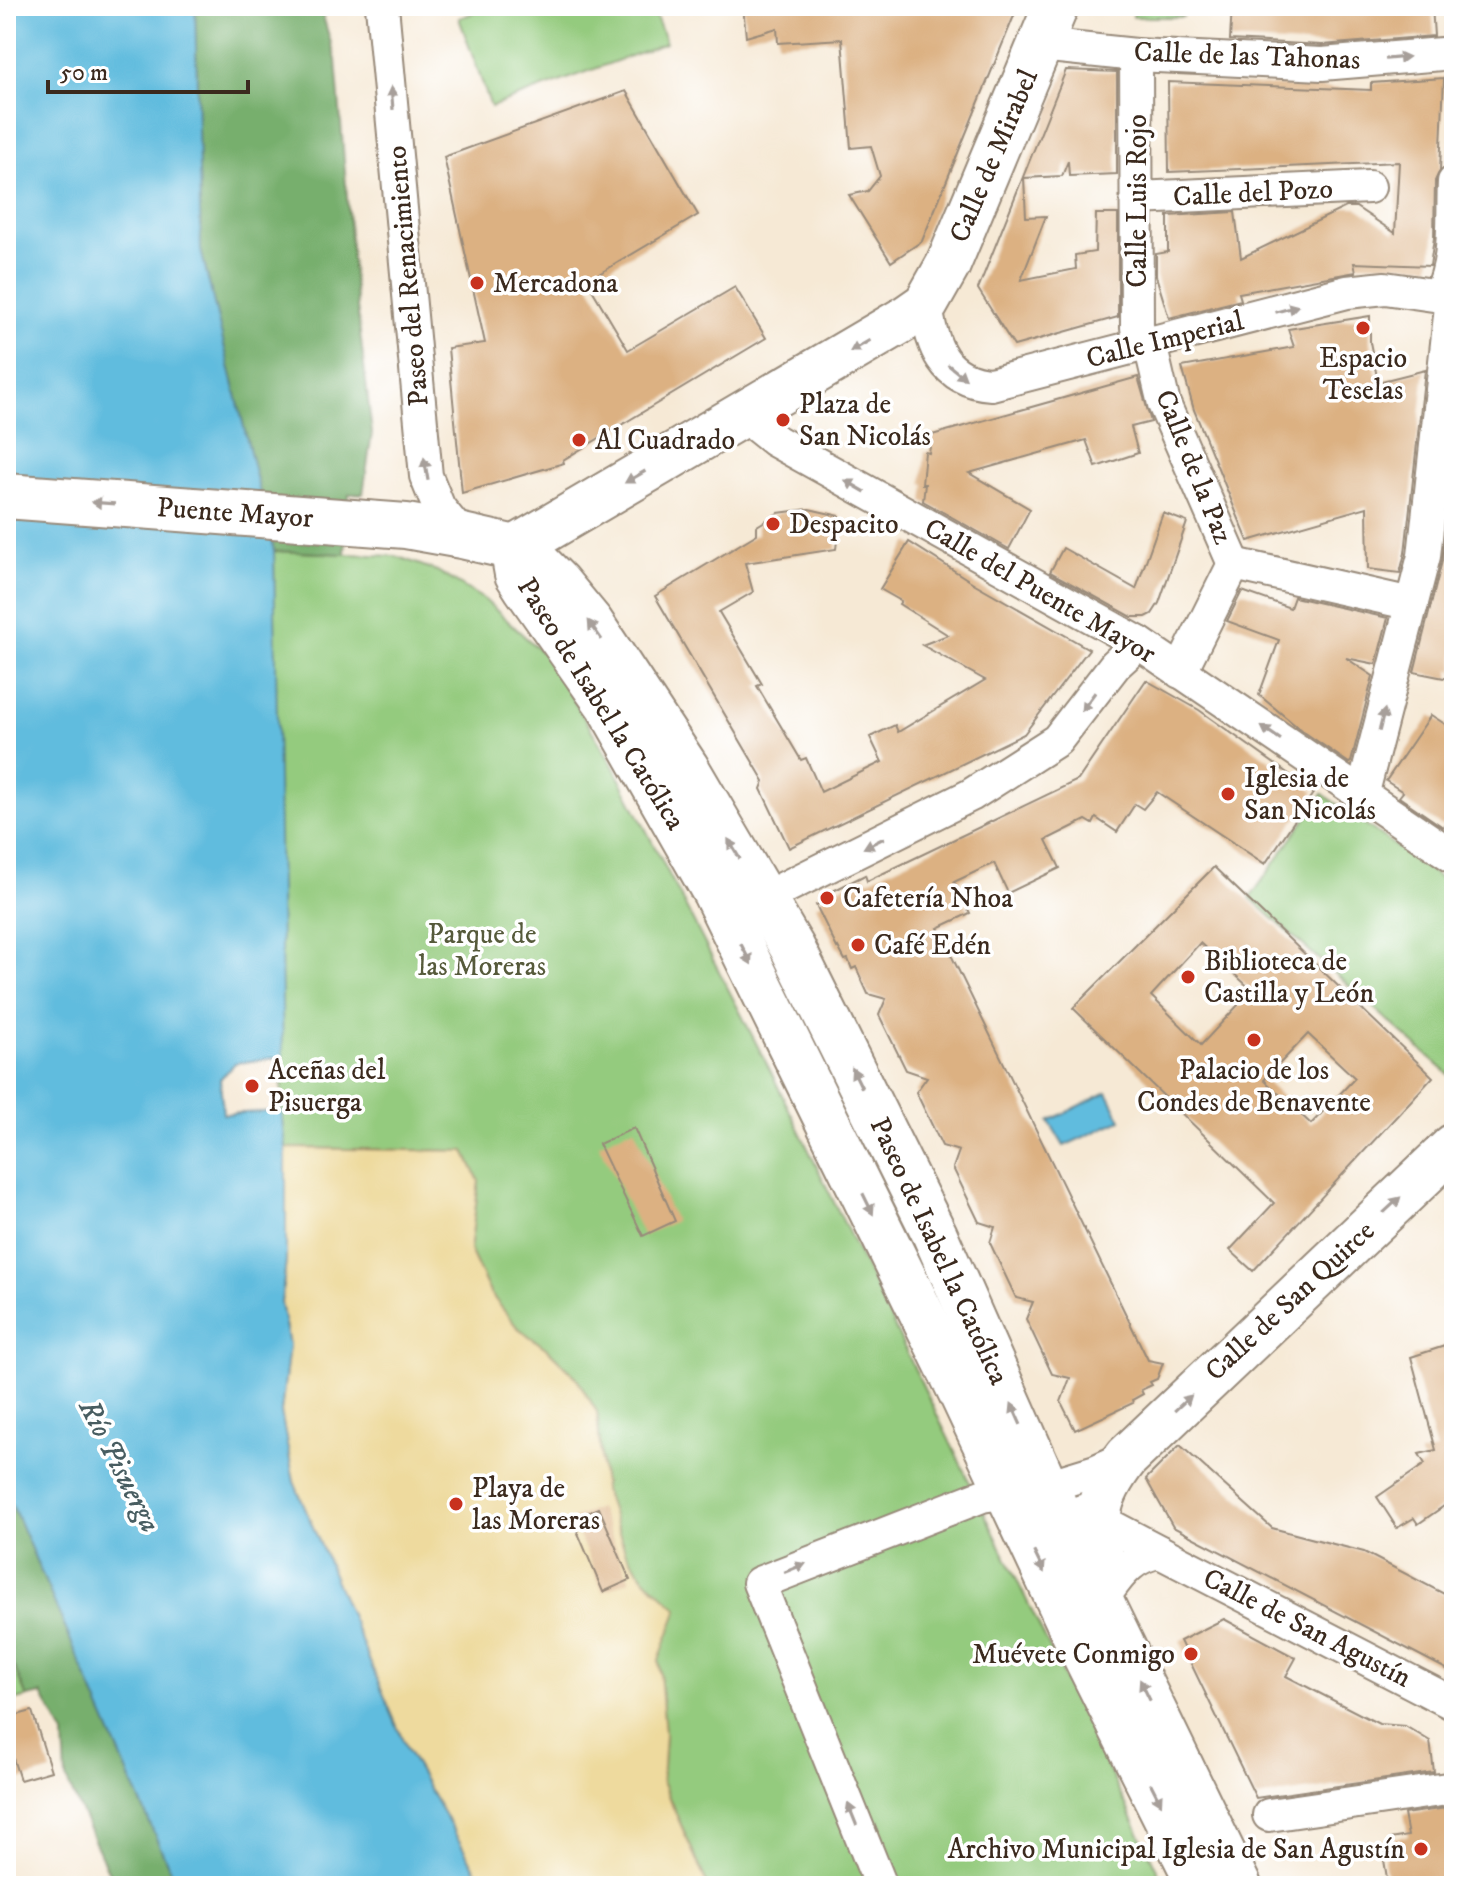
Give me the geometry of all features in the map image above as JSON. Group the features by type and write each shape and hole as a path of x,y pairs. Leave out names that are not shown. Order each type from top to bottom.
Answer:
{"main road":[{"name":"Calle de Mirabel","path":"926,304 961,237 1048,25"},
{"path":"462,536 515,548 926,304"},
{"name":"Puente Mayor","path":"6,496 406,526 462,536"},
{"name":"Paseo de Isabel la Católica","path":"515,548 537,562 591,623 686,767 793,949 935,1235 1026,1489 1200,1886"},
{"name":"Paseo de Isabel la Católica","path":"515,548 517,574 608,705 714,891 960,1391 1111,1608 1239,1886"},
{"name":"Calle de San Quirce","path":"1111,1608 1097,1520 1102,1495 1110,1479 1127,1457 1454,1146"}],"street":[{"name":"Paseo del Renacimiento","path":"382,6 426,476 439,508 462,536"},
{"name":"Calle de las Tahonas","path":"1048,25 1136,55 1322,64 1454,53"},
{"name":"Calle Luis Rojo","path":"1136,55 1137,328 1148,346"},
{"path":"1362,796 1424,556 1449,296 1454,182"},
{"name":"Calle del Pozo","path":"1138,198 1369,187"},
{"name":"Calle Imperial","path":"926,304 936,350 958,375 974,383 991,384 1148,346 1347,292 1385,288 1449,296"},
{"name":"Calle de la Paz","path":"1148,346 1164,404 1234,564 1180,672"},
{"name":"Calle del Puente Mayor","path":"739,416 774,440 1139,643 1454,857"},
{"path":"1234,564 1412,604"},
{"path":"761,894 778,891 971,795 1057,740 1115,665 1139,643"},
{"name":"Calle de San Quirce","path":"881,1886 759,1583 982,1496 1026,1489 1096,1471 1127,1457"},
{"name":"Calle de San Agustín","path":"1026,1489 1097,1520 1454,1704"},
{"path":"1111,1608 1128,1566 1160,1552"},
{"path":"1269,1815 1454,1788"}],"green space":[{"path":"195,6 320,6 336,60 353,273 372,433 363,494 349,494 345,554 274,551 201,250"},
{"path":"492,6 652,6 666,43 491,107 459,18"},
{"path":"1133,6 1183,6 1183,17 1133,17"},
{"name":"Parque de las Moreras","path":"274,551 396,556 437,571 485,600 547,657 611,762 770,1070 1165,1886 708,1886 662,1782 665,1734 659,1660 677,1609 645,1579 626,1553 604,1490 597,1412 576,1377 547,1349 517,1327 490,1293 470,1250 479,1181 465,1151 286,1148 282,1111"},
{"path":"1323,794 1454,888 1454,1079 1250,898"},
{"path":"6,1491 177,1886 115,1886 66,1779 64,1735 42,1694 27,1697 6,1647"},
{"path":"6,1647 27,1697 6,1703"}],"sand":[{"name":"Playa de las Moreras","path":"286,1148 465,1151 479,1181 470,1250 490,1293 517,1327 547,1349 576,1377 597,1412 604,1490 626,1553 645,1579 678,1609 659,1660 665,1734 662,1782 708,1886 485,1886 407,1750 294,1482 281,1412 289,1345 281,1303 286,1261"}],"water":[{"name":"Río Pisuerga","path":"6,6 195,6 201,250 274,551 283,1057 235,1063 220,1079 223,1114 282,1111 286,1148 286,1261 281,1303 289,1345 281,1412 294,1482 407,1750 485,1886 177,1886 6,1491"},
{"path":"1107,1092 1121,1120 1064,1146 1049,1121"}],"building":[{"path":"743,6 1018,6 922,241 891,262 849,195 868,191 880,176 871,146 851,148 842,39 778,43 777,28 746,37"},
{"path":"1232,6 1432,6 1434,36 1322,45 1230,40"},
{"path":"1066,70 1117,72 1117,174 1069,176 1068,161 1062,176 1024,178 1026,217 1046,216 1021,280 1076,269 1075,255 1095,252 1096,214 1118,214 1118,317 1014,346 978,289"},
{"path":"1444,78 1440,170 1435,181 1430,266 1354,263 1356,272 1239,293 1241,300 1169,318 1156,276 1156,254 1168,252 1168,216 1235,212 1241,258 1346,207 1356,207 1395,233 1399,162 1169,172 1168,82 1371,90 1371,83"},
{"path":"626,91 698,215 587,281 628,350 735,287 766,338 563,460 564,463 462,493 448,348 485,343 444,157"},
{"path":"1370,316 1370,342 1378,382 1425,370 1405,553 1400,573 1368,569 1367,507 1248,541 1194,410 1182,367 1294,347 1288,329"},
{"path":"1138,377 1151,422 1131,427 1138,453 1096,467 1086,440 969,473 1030,509 1009,549 923,501 925,452 929,453 932,435"},
{"path":"1454,455 1454,672 1450,669 1449,679 1414,672 1442,561"},
{"path":"809,509 840,516 836,549 745,563 753,592 719,612 762,684 757,686 801,760 806,758 821,792 882,762 870,737 895,725 898,732 985,680 922,645 948,635 880,589 909,542 1089,649 1024,734 789,848 761,789 764,781 655,596 757,534 757,526 778,513"},
{"path":"1163,513 1187,522 1159,603 1152,614 1132,617 1050,572 1063,548 1136,589"},
{"path":"1242,591 1290,608 1294,597 1388,618 1376,664 1346,658 1373,676 1351,762 1301,730 1259,695 1279,640 1227,621"},
{"path":"1146,680 1199,710 1314,792 1265,864 1157,792 1143,809 1135,804 1117,832 1096,818 1093,824 1086,820 1046,840 1060,868 1008,893 994,863 954,882 970,913 938,928 1148,1360 1163,1363 1157,1379 1141,1390 1143,1394 1132,1400 1133,1403 1075,1430 1061,1402 1070,1378 1052,1374 1026,1319 1033,1302 1016,1298 990,1243 995,1227 979,1222 953,1168 959,1151 942,1146 916,1092 927,1077 906,1070 879,1015 886,999 868,994 856,967 852,969 848,959 845,960 837,948 816,905 823,902 821,898 865,875 867,881 1078,780"},
{"path":"1431,715 1454,730 1454,811 1443,827 1399,797 1403,792 1386,781"},
{"name":"Palacio de los Condes de Benavente","path":"1214,867 1433,1077 1253,1271 1230,1250 1274,1203 1073,1008","holes":["1200,943 1252,990 1201,1045 1151,996","1308,1034 1355,1078 1311,1124 1264,1080"]},
{"path":"634,1128 675,1221 643,1236 599,1144"},
{"path":"1454,1343 1454,1499 1418,1524 1414,1518 1397,1528 1377,1497 1425,1464 1419,1454 1436,1450 1411,1357"},
{"path":"1180,1445 1272,1528 1364,1552 1454,1599 1454,1673 1173,1527 1146,1479"},
{"path":"599,1508 630,1580 603,1592 572,1519"},
{"path":"1224,1619 1296,1658 1286,1676 1379,1724 1405,1726 1430,1741 1434,1772 1256,1798 1180,1641"},
{"path":"32,1711 51,1771 20,1780 6,1737 6,1718"},
{"name":"Archivo Municipal Iglesia de San Agustín","path":"1454,1807 1454,1886 1393,1886 1387,1878 1384,1860 1390,1839 1408,1836 1404,1814"}],"place":[{"name":"Mercadona","path":"477,283"},
{"name":"Espacio Teselas","path":"1363,328"},
{"name":"Plaza de San Nicolás","path":"783,420"},
{"name":"Al Cuadrado","path":"579,440"},
{"name":"Despacito","path":"773,524"},
{"name":"Iglesia de San Nicolás","path":"1228,794"},
{"name":"Cafetería Nhoa","path":"827,898"},
{"name":"Café Edén","path":"858,945"},
{"name":"Biblioteca de Castilla y León","path":"1188,977"},
{"name":"Palacio de los Condes de Benavente","path":"1254,1040"},
{"name":"Aceñas del Pisuerga","path":"252,1086"},
{"name":"Playa de las Moreras","path":"456,1504"},
{"name":"Muévete Conmigo","path":"1191,1654"},
{"name":"Archivo Municipal Iglesia de San Agustín","path":"1421,1849"}]}
